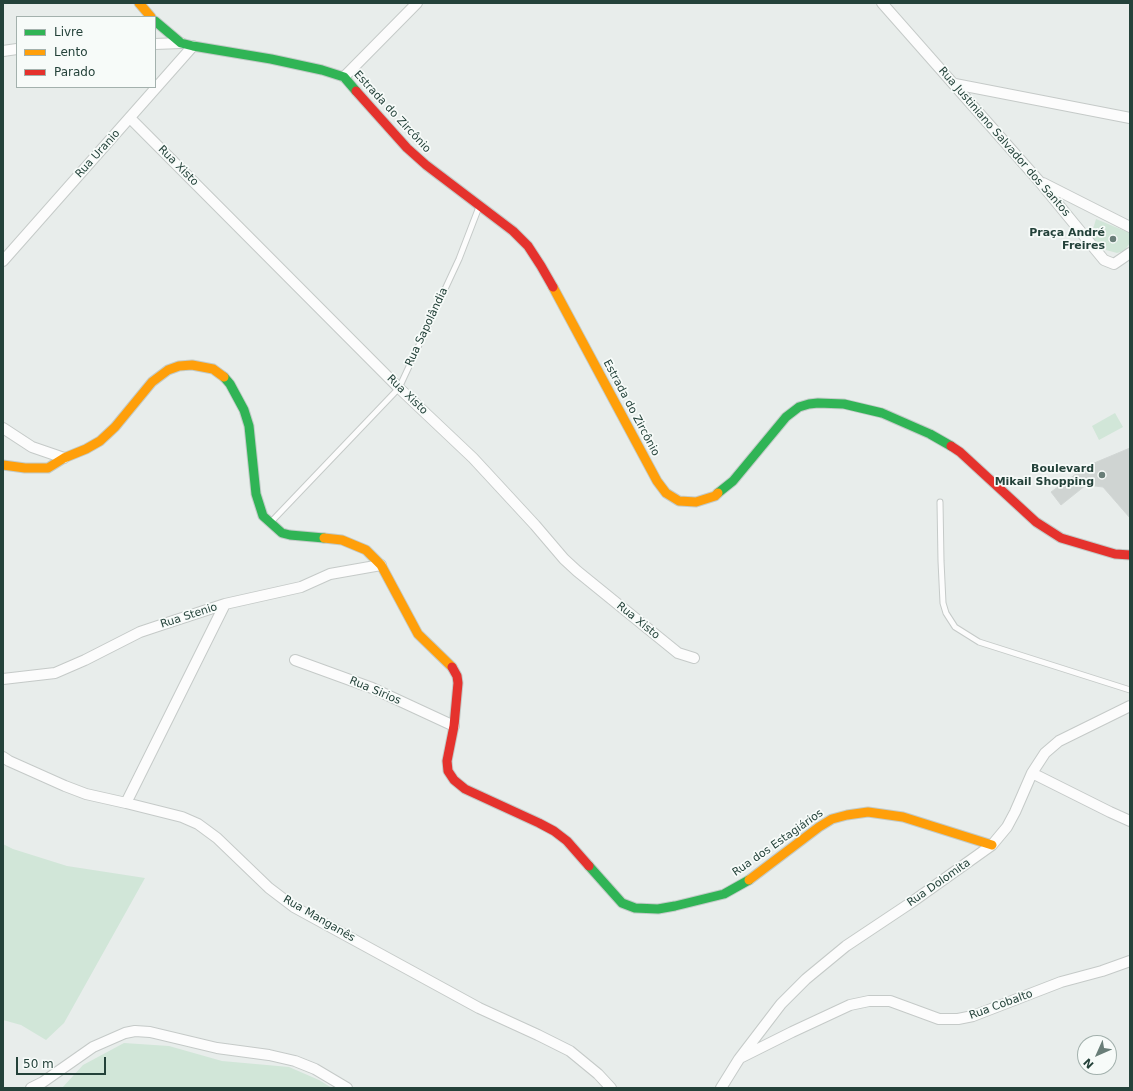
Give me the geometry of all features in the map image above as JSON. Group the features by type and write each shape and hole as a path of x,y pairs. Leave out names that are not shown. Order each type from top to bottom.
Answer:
{"street":[{"path":"139,3 150,16"},
{"path":"344,77 417,3"},
{"name":"Rua Justiniano Salvador dos Santos","path":"882,3 1039,181 1104,260 1114,264 1130,253"},
{"name":"Estrada do Zircônio","path":"156,22 181,43 271,59 322,70 344,77 407,148 426,165 513,231 528,246 541,266 657,481 666,493 679,500 696,502 715,496 733,481 786,417 799,406 818,403 844,404 882,412 930,434 960,452 1036,522 1061,538 1115,554 1130,555"},
{"path":"156,44 181,43"},
{"name":"Rua Uranio","path":"3,261 193,46"},
{"path":"3,51 16,49"},
{"path":"955,84 1130,118"},
{"name":"Rua Xisto","path":"130,118 400,388 473,458 564,558 678,653 694,658"},
{"path":"1039,181 1130,227"},
{"name":"Rua dos Estagiários","path":"3,465 25,468 48,468 64,458 86,449 100,441 115,427 152,382 168,370 179,366 192,365 213,369 222,375 230,384 244,410 249,426 256,494 263,516 282,533 342,540 366,550 381,565 418,634 452,667 457,676 458,684 454,726 447,761 448,771 454,780 465,789 554,831 567,841 622,903 635,908 658,909 724,894 748,881 819,827 832,819 847,815 868,812 903,817 992,845"},
{"path":"3,428 32,447 64,458"},
{"name":"Rua Stenio","path":"3,680 55,673 85,660 140,632 164,624 225,604 301,587 330,574 381,565"},
{"path":"126,802 225,604"},
{"name":"Rua Sirios","path":"295,660 372,688 454,726"},
{"name":"Rua Dolomita","path":"739,1059 781,1004 806,979 846,946 912,902 992,845 1007,827 1016,812 1032,773 1045,753 1060,741 1128,709"},
{"name":"Rua Manganês","path":"3,757 64,786 86,794 126,802 182,817 198,824 217,838 269,888 294,907 479,1008 570,1051 598,1074 611,1088"},
{"path":"1032,773 1130,821"},
{"name":"Rua Cobalto","path":"739,1059 850,1005 869,1001 890,1001 939,1019 958,1019 973,1016 1061,982 1102,971 1130,961"},
{"path":"31,1088 43,1082 93,1046 125,1033 135,1031 150,1032 218,1048 269,1055 295,1061 315,1069 347,1088"},
{"path":"721,1088 739,1059"}],"lane":[{"name":"Rua Sapolândia","path":"270,523 400,388 459,259 480,205"},
{"path":"940,502 943,603 946,613 955,627 979,642 1130,690"}],"green space":[{"name":"Praça André Freires","path":"1096,219 1130,233 1130,243 1124,251 1117,253 1106,250 1091,236"},
{"path":"1115,413 1123,427 1099,440 1092,426"},
{"path":"3,844 13,849 67,866 145,878 64,1023 46,1040 21,1025 3,1020"},
{"path":"124,1043 169,1046 222,1061 289,1067 319,1080 332,1088 62,1088 83,1065"}],"building":[{"name":"Boulevard Mikail Shopping","path":"1130,448 1130,518 1103,487 1086,485 1061,505 1051,492 1087,466"}],"traffic: fast":[{"path":"156,22 181,43 271,59 322,70 344,77 356,91"},
{"path":"224,377 230,384 244,410 249,426 256,494 263,516 282,533 324,538"},
{"path":"718,493 733,481 786,417 799,407 809,404 844,404 882,413 930,434 951,446"},
{"path":"589,866 622,903 635,908 658,909 724,894 749,880"}],"traffic: slow":[{"path":"139,3 150,16"},
{"path":"553,287 657,481 666,493 679,501 696,502 715,496 718,493"},
{"path":"3,465 25,468 48,468 64,458 86,449 100,441 115,427 152,382 168,370 179,366 192,365 213,369 224,377"},
{"path":"324,538 342,540 366,550 381,565 418,634 452,667"},
{"path":"749,880 819,827 832,819 847,815 868,812 903,817 992,845"}],"traffic: jam":[{"path":"356,91 407,148 426,165 513,231 528,246 553,287"},
{"path":"951,446 960,452 1036,522 1061,538 1115,554 1130,555"},
{"path":"452,667 457,676 458,683 454,726 447,761 448,771 454,780 465,789 554,831 567,841 589,866"}],"place":[{"name":"Praça André Freires","path":"1113,239"},
{"name":"Boulevard Mikail Shopping","path":"1102,475"}]}
